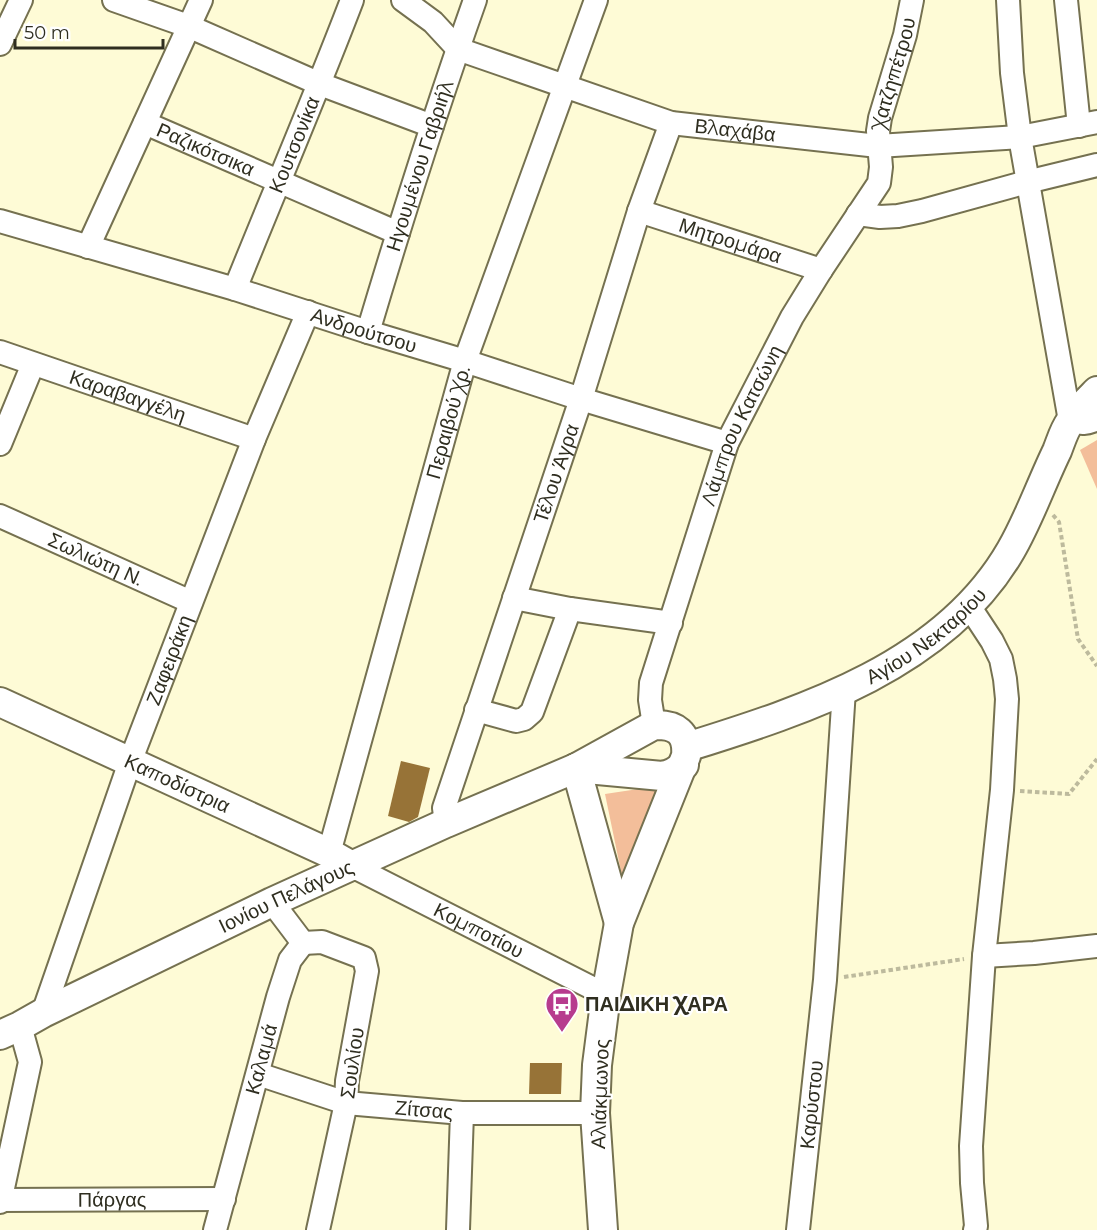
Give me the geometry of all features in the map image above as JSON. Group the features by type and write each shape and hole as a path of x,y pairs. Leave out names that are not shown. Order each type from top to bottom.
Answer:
{"street":[{"path":"0,44 21,0"},
{"path":"114,0 188,26 320,84 432,126"},
{"path":"88,247 201,0"},
{"name":"Κουτσονίκα","path":"235,289 320,84 352,0"},
{"name":"Βλαχάβα","path":"404,0 433,22 458,49 671,123 878,146 1020,137 1088,124"},
{"name":"Ηγουμένου Γαβριήλ","path":"368,332 432,126 475,0"},
{"name":"Περαιβού Χρ.","path":"340,859 465,361 596,0"},
{"name":"Χατζηπέτρου","path":"878,146 880,118 905,35 912,0"},
{"path":"1008,0 1012,73 1027,182 1084,420"},
{"path":"1066,0 1088,124"},
{"name":"Ραζικότσικα","path":"145,123 398,232"},
{"name":"Τέλου Άγρα","path":"446,823 444,808 581,399 639,211 671,123"},
{"name":"Λάμπρου Κατσώνη","path":"654,725 650,700 651,683 727,442 792,317 879,183 881,167 878,146"},
{"path":"858,214 880,217 922,212 1097,165"},
{"name":"Μητρομάρα","path":"639,211 821,270"},
{"name":"Ανδρούτσου","path":"0,221 235,289 581,399 727,442"},
{"name":"Ζαφειράκη","path":"21,1025 130,762 254,439 308,312"},
{"name":"Καραβαγγέλη","path":"0,352 254,439"},
{"path":"0,444 33,364"},
{"name":"Αγίου Νεκταρίου","path":"576,768 669,775 676,771 685,756 742,730 844,690 890,668 969,606 989,583 1010,552 1038,492 1084,420 1097,391"},
{"name":"Σωλιώτη Ν.","path":"0,516 191,603"},
{"path":"514,598 570,609 671,623"},
{"path":"969,606 1001,659 1007,699 1002,790 984,956 971,1146 975,1230"},
{"path":"476,711 516,722 532,712 570,609"},
{"name":"Καρύστου","path":"798,1230 825,980 844,690"},
{"name":"Καποδίστρια","path":"0,702 340,859"},
{"path":"576,768 654,725 666,724 681,733 684,739 685,756"},
{"name":"Αλιάκμωνος","path":"603,1230 595,1113 597,1065 606,995 619,923 685,756"},
{"name":"Ιονίου Πελάγους","path":"21,1025 272,902 340,859 446,823 576,768"},
{"name":"Αλιάκμωνος","path":"576,768 619,923"},
{"name":"Κομποτίου","path":"340,859 606,995"},
{"path":"272,902 303,942"},
{"name":"Καλαμά","path":"215,1230 278,997 290,960 303,942"},
{"name":"Σουλίου","path":"303,942 322,942 364,958 367,971 347,1081 346,1103 318,1230"},
{"path":"984,956 1097,946"},
{"path":"0,1201 30,1062 21,1025"},
{"name":"Ζίτσας","path":"258,1074 346,1103 462,1113 595,1113"},
{"path":"458,1224 462,1113"},
{"name":"Πάργας","path":"0,1201 224,1198"}],"path":[{"path":"1038,492 1059,522 1078,639 1097,666"},
{"path":"1002,790 1069,794 1097,759"},
{"path":"825,980 984,956"}],"shaded area":[{"path":"1097,440 1097,489 1080,450"},
{"path":"665,785 623,881 605,794"}],"building":[{"path":"401,761 430,768 418,817 409,822 388,816"},
{"path":"530,1063 562,1063 561,1094 529,1094"}],"place":[{"name":"ΠΑΙΔΙΚΗ ΧΑΡΑ","path":"562,1033"}]}
